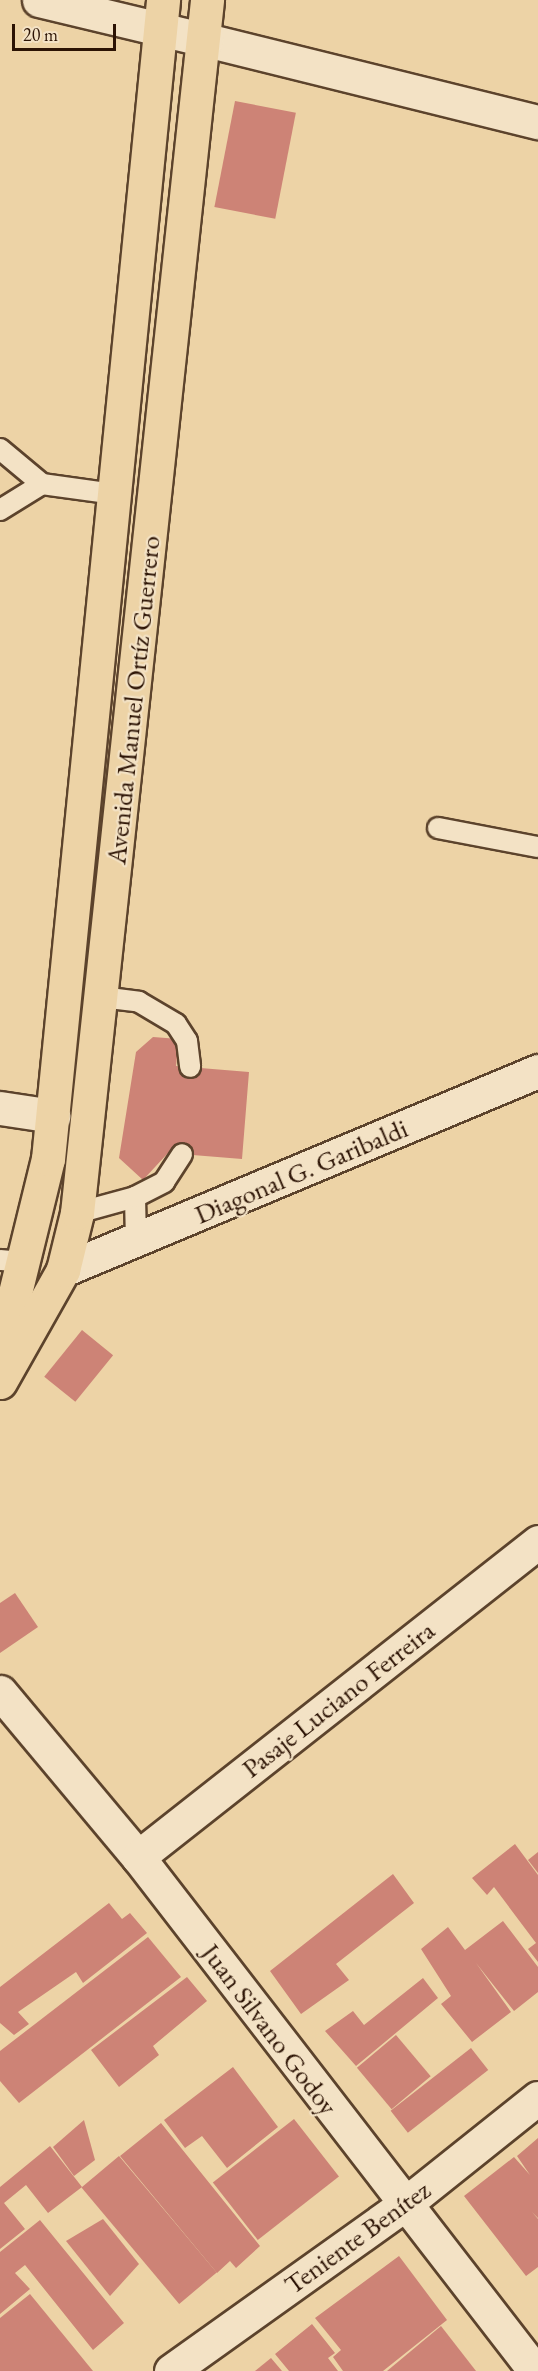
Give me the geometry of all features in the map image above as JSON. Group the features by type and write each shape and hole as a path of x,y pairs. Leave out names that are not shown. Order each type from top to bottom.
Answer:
{"main road":[{"name":"Avenida Manuel Ortíz Guerrero","path":"0,1382 63,1270 76,1213 206,40 207,0"},
{"name":"Avenida Manuel Ortíz Guerrero","path":"0,1354 11,1261 48,1159 163,14"}],"street":[{"path":"39,0 163,14 206,40 538,122"},
{"name":"Diagonal G. Garibaldi","path":"63,1270 538,1071"},
{"path":"0,1108 53,1116"},
{"name":"Pasaje Luciano Ferreira","path":"138,1857 538,1542"},
{"name":"Juan Silvano Godoy","path":"0,1692 138,1857 535,2371"},
{"name":"Teniente Benítez","path":"171,2371 405,2204 538,2098"}],"lane":[{"path":"0,450 42,484 115,494"},
{"path":"0,510 42,484"},
{"path":"438,828 538,847"},
{"path":"100,997 140,1002 176,1024 187,1041 190,1067"},
{"path":"76,1213 135,1197 164,1182 182,1154"},
{"path":"135,1197 136,1240"}],"building":[{"path":"235,101 296,113 275,219 214,207"},
{"path":"153,1037 179,1039 176,1066 249,1072 242,1159 168,1153 143,1180 119,1158 136,1052"},
{"path":"82,1330 113,1355 75,1402 44,1377"},
{"path":"15,1593 38,1627 0,1653 0,1603"},
{"path":"515,1844 538,1875 538,1962 528,1949 536,1943 494,1887 487,1895 472,1878"},
{"path":"538,1852 538,1873 528,1860"},
{"path":"393,1874 414,1903 336,1964 349,1980 301,2014 270,1971"},
{"path":"109,1903 122,1919 130,1913 147,1933 83,1983 76,1972 18,2012 29,2024 14,2035 0,2023 0,1987"},
{"path":"503,1921 538,1967 538,1992 514,2011 476,1963 511,2012 472,2042 441,2004 451,1996 421,1949 448,1927 465,1950"},
{"path":"148,1937 181,1977 19,2103 0,2081 0,2051"},
{"path":"187,1977 207,2001 153,2046 159,2055 119,2087 91,2050"},
{"path":"423,1978 438,1998 356,2066 325,2031 353,2011 364,2025"},
{"path":"396,2035 431,2076 392,2109 357,2068"},
{"path":"471,2048 488,2070 408,2133 391,2111"},
{"path":"233,2067 278,2127 227,2168 202,2136 185,2148 164,2120"},
{"path":"294,2119 339,2177 258,2240 213,2182"},
{"path":"84,2120 95,2160 74,2176 53,2147"},
{"path":"161,2123 260,2246 236,2268 230,2261 217,2273 120,2156"},
{"path":"538,2138 538,2218 532,2212 538,2219 538,2267 526,2276 464,2196 514,2157 530,2175 517,2156"},
{"path":"50,2146 82,2187 48,2213 26,2185 4,2203 25,2229 0,2249 0,2187"},
{"path":"119,2156 217,2272 179,2304 81,2187"},
{"path":"103,2219 139,2264 110,2296 66,2241"},
{"path":"40,2220 124,2323 93,2350 25,2265 15,2273 30,2289 0,2314 0,2252"},
{"path":"399,2256 447,2320 383,2371 343,2371 333,2357 341,2350 315,2318"},
{"path":"30,2294 93,2371 0,2371 0,2318"},
{"path":"312,2324 335,2353 328,2358 338,2371 289,2371 275,2354"},
{"path":"441,2326 476,2371 387,2371"},
{"path":"271,2358 282,2371 255,2371"}]}
